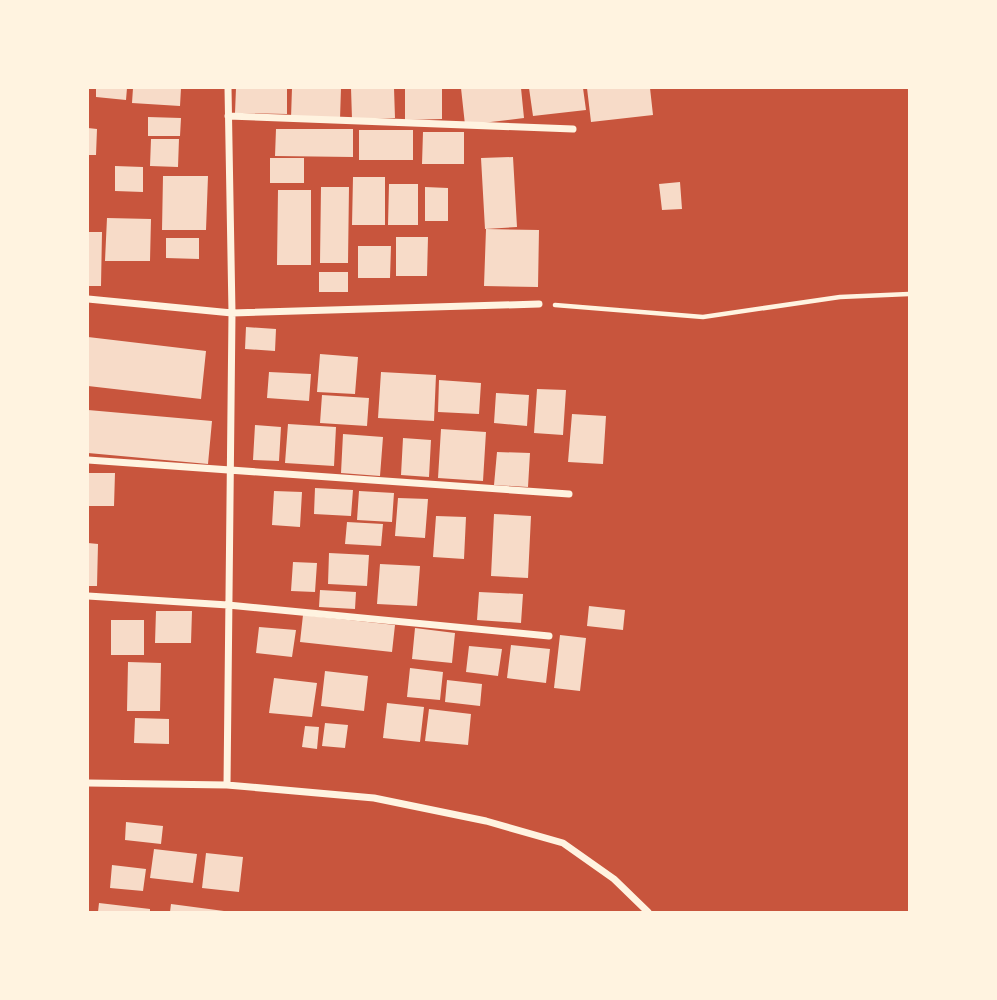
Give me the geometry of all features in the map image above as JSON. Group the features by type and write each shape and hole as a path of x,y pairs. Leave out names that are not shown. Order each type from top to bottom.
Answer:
{"street":[{"path":"227,785 232,313 228,88"},
{"path":"228,116 573,129"},
{"path":"88,299 232,313 539,304"},
{"path":"88,460 569,494"},
{"path":"88,596 228,605 549,636"},
{"path":"88,783 227,785 374,798 485,821 563,843 614,879 648,912"}],"path":[{"path":"539,304 703,317 840,297 909,294"}],"building":[{"path":"96,88 127,88 126,100 96,97"},
{"path":"133,88 181,88 180,106 132,103"},
{"path":"236,88 287,88 287,114 235,113"},
{"path":"292,88 341,88 340,119 291,118"},
{"path":"351,88 394,88 395,118 352,119"},
{"path":"405,88 442,88 442,119 405,120"},
{"path":"461,88 521,88 524,118 465,125"},
{"path":"529,88 583,88 586,110 533,116"},
{"path":"587,88 650,88 653,115 591,122"},
{"path":"148,117 181,118 180,136 148,136"},
{"path":"88,128 97,129 96,155 88,155"},
{"path":"276,129 353,129 353,157 275,156"},
{"path":"359,130 413,130 413,160 359,160"},
{"path":"423,132 464,132 464,164 422,164"},
{"path":"151,139 179,139 178,167 150,166"},
{"path":"513,157 517,227 485,229 481,158"},
{"path":"270,158 304,158 304,183 270,183"},
{"path":"115,166 143,167 143,192 115,191"},
{"path":"163,176 208,176 206,230 162,230"},
{"path":"353,177 385,177 385,225 352,225"},
{"path":"680,182 682,209 662,210 659,184"},
{"path":"389,184 418,184 418,225 388,225"},
{"path":"321,187 349,187 348,263 320,263"},
{"path":"425,187 448,188 448,221 425,221"},
{"path":"278,190 311,190 311,265 277,265"},
{"path":"107,218 151,219 150,261 105,261"},
{"path":"486,229 539,230 538,287 484,286"},
{"path":"88,232 102,232 101,286 88,286"},
{"path":"396,237 428,237 427,276 396,276"},
{"path":"166,238 199,238 199,259 166,258"},
{"path":"358,246 391,246 390,278 358,278"},
{"path":"319,272 348,272 348,292 319,292"},
{"path":"246,327 276,329 275,351 245,349"},
{"path":"88,337 206,351 201,399 88,386"},
{"path":"320,354 358,357 355,394 317,392"},
{"path":"269,372 311,374 309,401 267,398"},
{"path":"381,372 436,375 434,421 378,418"},
{"path":"439,380 481,383 479,414 438,412"},
{"path":"537,389 566,390 563,435 534,433"},
{"path":"496,393 529,395 527,426 494,423"},
{"path":"322,395 369,398 367,426 320,423"},
{"path":"88,410 212,421 208,464 88,453"},
{"path":"572,414 606,416 603,464 568,462"},
{"path":"288,424 336,427 334,466 285,463"},
{"path":"255,425 281,427 279,461 253,460"},
{"path":"441,429 486,432 483,481 438,478"},
{"path":"343,434 383,437 380,476 341,473"},
{"path":"403,438 431,440 429,477 401,475"},
{"path":"497,452 530,453 528,487 494,485"},
{"path":"88,473 115,473 114,506 88,506"},
{"path":"315,488 353,490 351,516 314,514"},
{"path":"274,491 302,492 300,527 272,525"},
{"path":"359,491 394,493 392,522 357,520"},
{"path":"398,498 428,499 425,538 395,536"},
{"path":"494,514 531,516 528,578 491,576"},
{"path":"436,516 466,517 464,559 433,557"},
{"path":"347,522 383,524 381,546 345,544"},
{"path":"88,543 98,544 97,586 88,586"},
{"path":"329,553 369,555 367,586 328,584"},
{"path":"293,562 317,563 315,592 291,591"},
{"path":"380,564 420,566 417,606 377,604"},
{"path":"320,590 356,592 355,609 319,607"},
{"path":"479,592 523,594 521,623 477,620"},
{"path":"589,606 625,610 623,630 587,626"},
{"path":"156,611 192,611 191,643 155,643"},
{"path":"303,615 395,625 392,652 300,642"},
{"path":"111,620 144,620 144,655 111,655"},
{"path":"259,627 296,630 292,657 256,653"},
{"path":"415,628 455,633 452,663 412,659"},
{"path":"560,635 586,638 580,691 554,688"},
{"path":"511,645 550,649 546,683 507,678"},
{"path":"469,646 502,649 498,676 466,672"},
{"path":"128,662 161,663 160,711 127,711"},
{"path":"410,668 443,672 440,700 407,697"},
{"path":"325,671 368,676 364,711 321,706"},
{"path":"274,678 317,683 312,717 269,713"},
{"path":"447,680 482,684 480,706 445,702"},
{"path":"387,703 424,707 420,742 383,738"},
{"path":"429,709 471,714 468,745 425,741"},
{"path":"135,718 169,719 169,744 134,743"},
{"path":"325,723 348,725 345,748 322,746"},
{"path":"305,726 319,727 317,749 302,747"},
{"path":"126,822 163,826 161,844 125,840"},
{"path":"154,849 197,854 193,883 150,878"},
{"path":"206,853 243,857 239,892 202,888"},
{"path":"112,865 146,869 143,891 110,888"},
{"path":"99,903 150,909 150,912 98,912"},
{"path":"171,904 224,911 224,912 170,912"}]}
